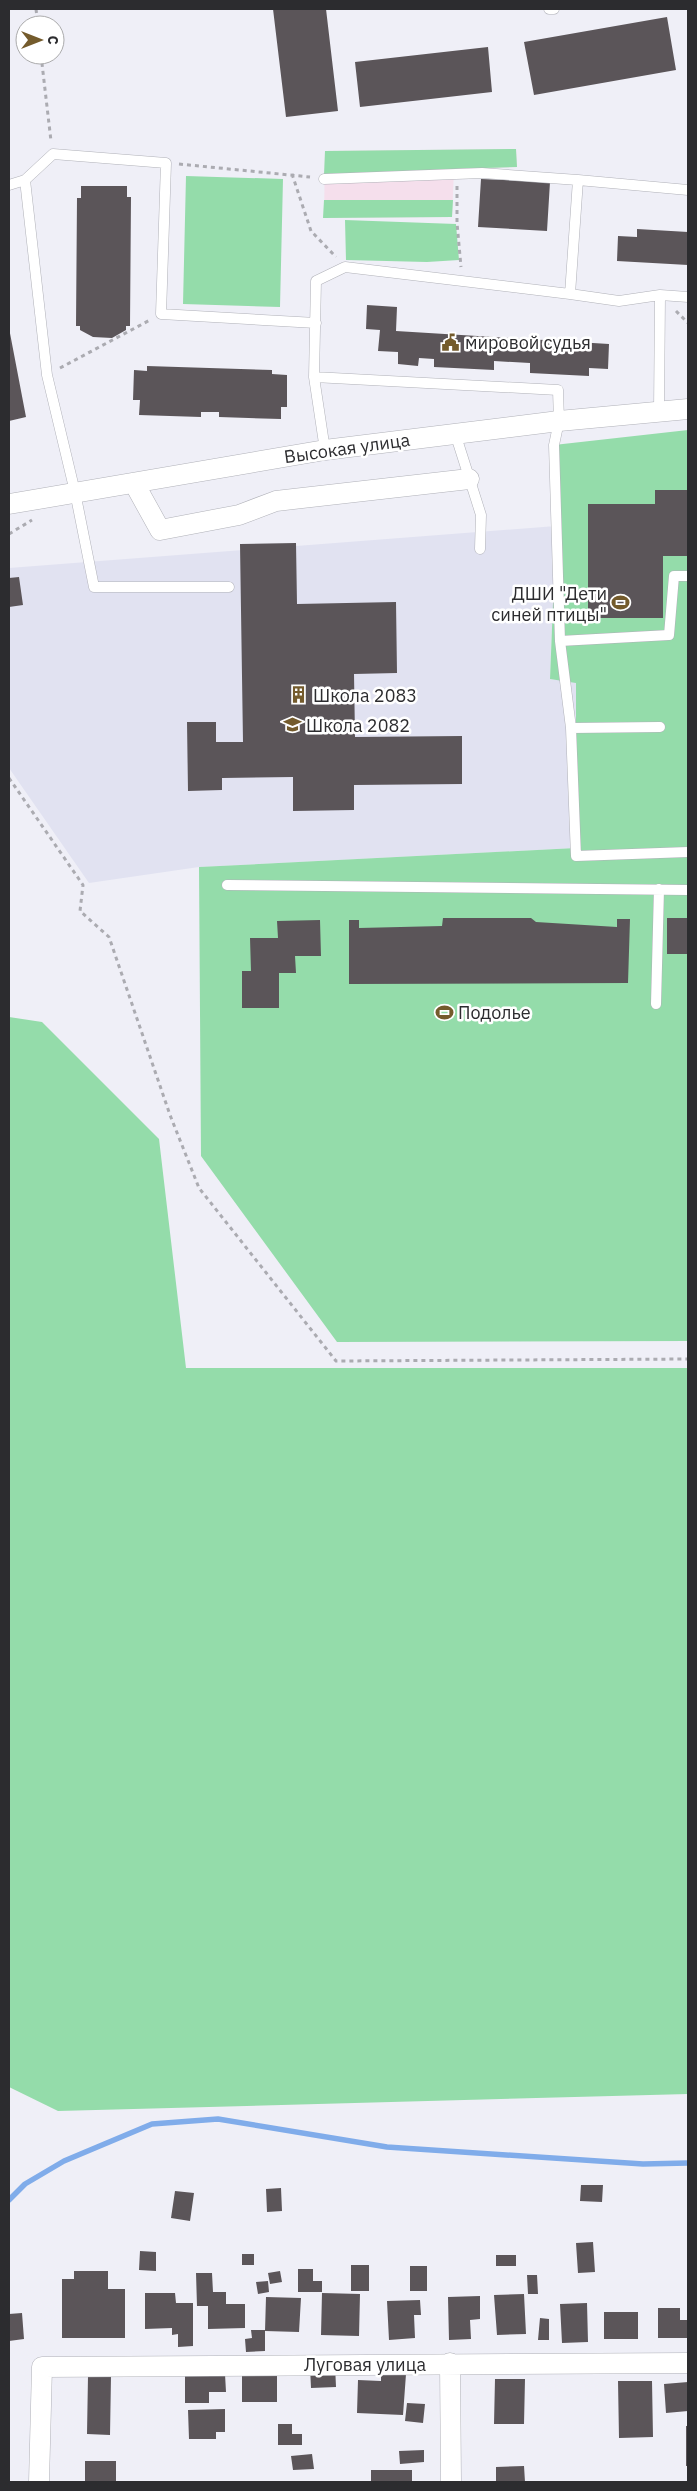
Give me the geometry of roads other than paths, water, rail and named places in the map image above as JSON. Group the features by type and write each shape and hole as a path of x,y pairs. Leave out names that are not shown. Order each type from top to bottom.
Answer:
{"street":[{"name":"Высокая улица","path":"9,504 325,450 559,421 688,410"},
{"path":"134,483 160,530 239,515 276,501 469,479"},
{"name":"Луговая улица","path":"39,2482 42,2366 688,2362"},
{"path":"450,2363 451,2482"}],"lane":[{"path":"549,9 554,9"},
{"path":"9,185 25,180 52,154 166,163 161,314 316,323"},
{"path":"324,179 482,173 688,190"},
{"path":"25,180 46,375 75,492 94,587 229,586"},
{"path":"570,294 578,180"},
{"path":"325,450 314,376 316,281 345,267 462,280 619,301 660,295 688,297"},
{"path":"659,412 660,295"},
{"path":"314,376 558,390 559,421 554,445 560,640 571,728 576,856 688,852"},
{"path":"455,433 481,515 480,549"},
{"path":"560,640 669,636 674,576 688,576"},
{"path":"571,728 660,727"},
{"path":"227,885 659,888 688,890"},
{"path":"656,1004 659,888"}],"waterway":[{"path":"9,2200 25,2184 64,2161 152,2124 218,2119 387,2147 643,2164 688,2163"}],"place":[{"name":"мировой судья","path":"451,342"},
{"name":"ДШИ \"Дети синей птицы\"","path":"621,603"},
{"name":"Школа 2083","path":"299,695"},
{"name":"Школа 2082","path":"292,725"},
{"name":"Подолье","path":"444,1012"}]}
